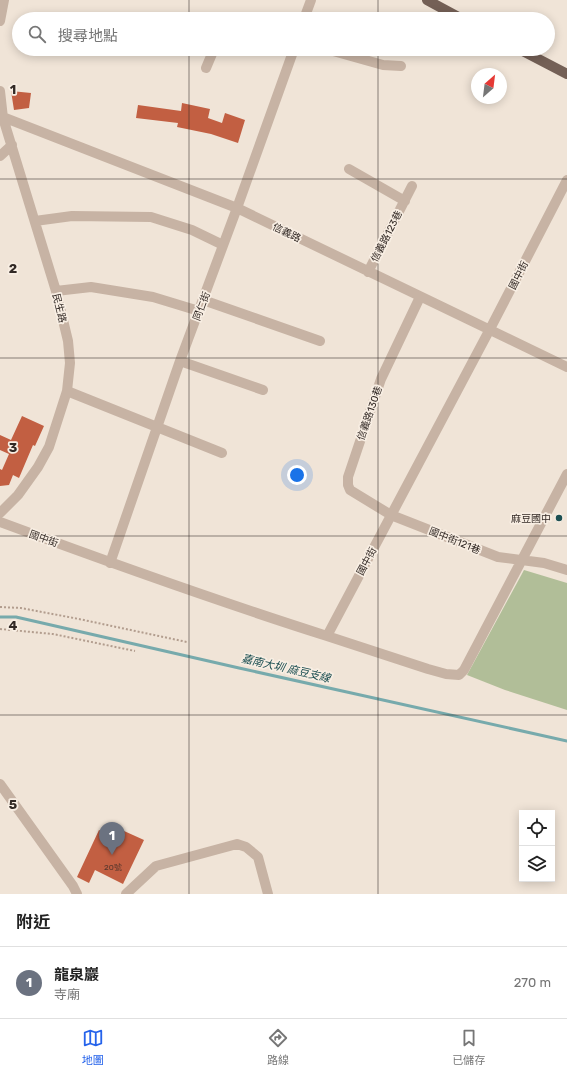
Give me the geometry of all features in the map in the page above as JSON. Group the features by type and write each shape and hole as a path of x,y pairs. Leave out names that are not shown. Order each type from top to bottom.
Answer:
{"main road":[{"path":"427,0 449,12"},
{"path":"532,56 567,74"}],"street":[{"path":"0,21 4,0"},
{"path":"307,12 311,0"},
{"path":"206,68 211,56"},
{"name":"同仁街","path":"110,563 180,361 291,56"},
{"path":"351,56 383,65 401,66"},
{"name":"民生路","path":"0,91 2,117 12,145 56,291 68,341 70,374 67,391 49,447 38,467 18,495 0,513"},
{"name":"信義路","path":"2,117 237,208 420,297 567,366"},
{"path":"0,156 12,145"},
{"name":"信義路123巷","path":"349,169 405,201"},
{"name":"國中街","path":"0,522 110,563 326,636 390,514 564,192 567,180"},
{"name":"信義路123巷","path":"368,272 412,186"},
{"path":"35,221 72,216 151,217 192,230 223,245"},
{"path":"56,291 91,287 153,297 199,311"},
{"name":"信義路130巷","path":"390,514 350,490 348,485 348,477 381,378 420,297"},
{"path":"203,300 320,341"},
{"path":"180,361 262,390"},
{"path":"67,391 222,452"},
{"path":"326,636 428,669 446,674 459,674 464,670 567,474"},
{"name":"國中街121巷","path":"390,514 498,557 544,563 567,570"},
{"path":"0,784 74,886 77,894"},
{"path":"126,894 156,866 237,844 246,847 258,857 268,894"}],"path":[{"path":"0,607 21,608 80,619 187,642"},
{"path":"0,629 53,634 134,651"}],"green space":[{"path":"524,570 567,583 567,710 505,690 467,675"}],"building":[{"path":"11,91 31,93 29,108 14,110"},
{"path":"182,103 210,109 208,118 222,123 225,113 245,120 238,143 211,134 177,127 178,123 136,118 138,105 181,111"},
{"path":"22,416 44,426 35,446 33,445 19,478 13,475 9,485 0,486 0,469 2,470 9,454 0,450 0,435 11,440"},
{"path":"113,826 144,840 123,884 95,870 89,883 77,877 99,830 109,835"}],"waterway":[{"name":"嘉南大圳 麻豆支線","path":"0,617 16,617 567,741"}],"place":[{"name":"麻豆國中","path":"559,518"},
{"name":"龍泉巖","path":"112,855"}]}
